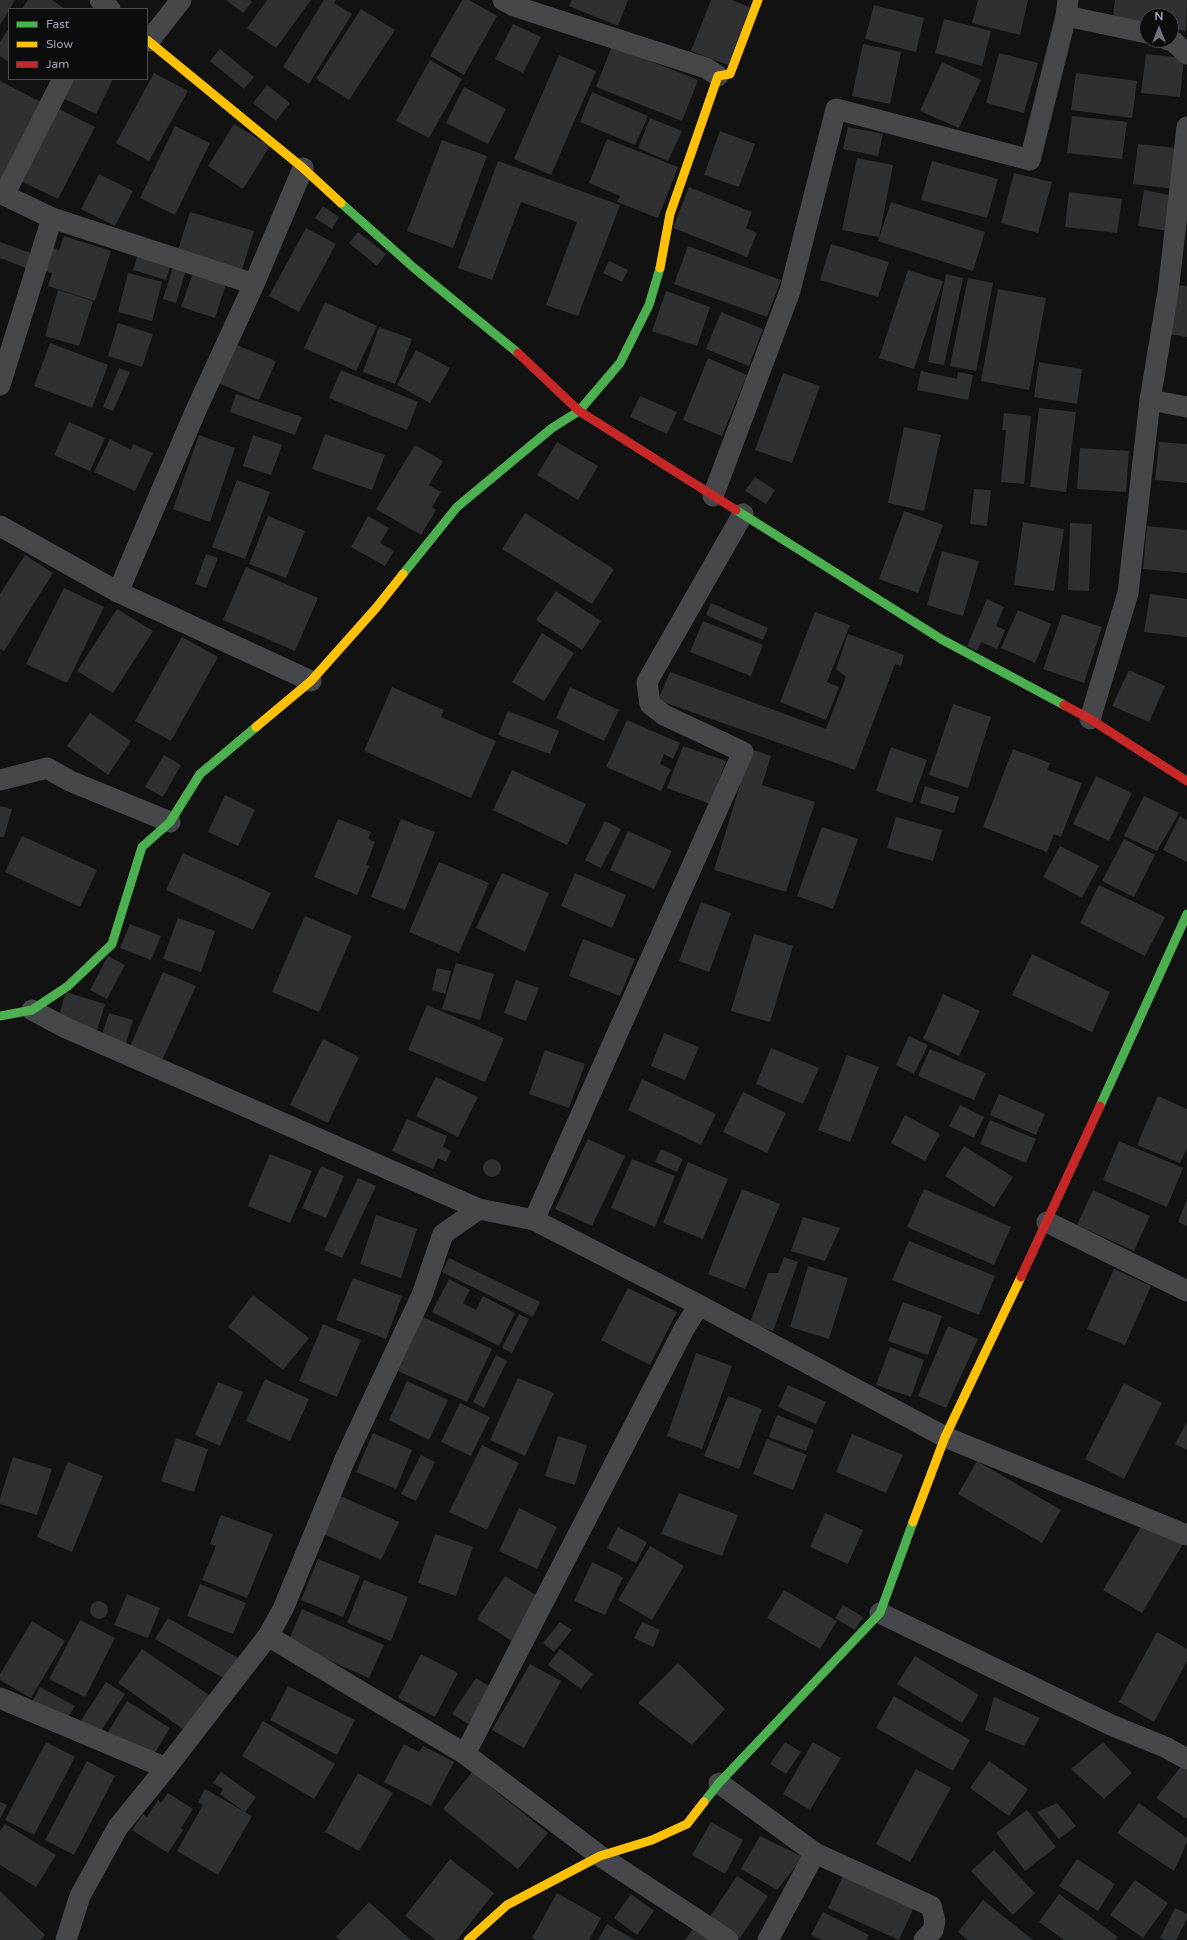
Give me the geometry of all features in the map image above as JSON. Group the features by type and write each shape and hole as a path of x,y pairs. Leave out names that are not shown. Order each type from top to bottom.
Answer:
{"street":[{"path":"181,0 148,40 302,168 414,268 529,362 579,410 941,639 1090,719 1187,782"},
{"path":"503,0 514,6 706,68 718,76 730,74 758,0"},
{"path":"713,496 790,291 836,109 1030,160 1067,8 1139,31"},
{"path":"1179,47 1187,54"},
{"path":"0,1016 32,1010 68,986 112,944 142,847 170,822 200,774 311,681 376,608 457,507 552,428 579,410 620,363 649,305 664,257 670,214 718,76"},
{"path":"62,80 2,194 52,218 254,284"},
{"path":"1090,719 1128,593 1150,400 1168,292 1187,127"},
{"path":"118,592 196,410 254,284 302,168"},
{"path":"0,385 52,218"},
{"path":"1150,400 1187,407"},
{"path":"534,1220 743,752 664,715 650,704 647,682 743,514"},
{"path":"0,526 118,592 311,681"},
{"path":"0,780 47,768 70,781 170,822"},
{"path":"468,1940 507,1904 600,1856 652,1840 687,1824 719,1783 880,1613 945,1437 1047,1222 1187,914"},
{"path":"32,1010 66,1028 479,1209 534,1220 699,1305 945,1437 1187,1535"},
{"path":"66,1940 80,1896 118,1827 166,1768 268,1636 283,1609 346,1457 422,1295 443,1234 479,1209"},
{"path":"1047,1222 1187,1292"},
{"path":"465,1754 684,1328 699,1305"},
{"path":"880,1613 1111,1725 1165,1747 1187,1759"},
{"path":"268,1636 465,1754 600,1856 728,1940"},
{"path":"0,1698 166,1768"},
{"path":"719,1783 815,1853 931,1906 935,1921 933,1930 924,1940"},
{"path":"768,1940 815,1853"}],"building":[{"path":"0,0 15,0 10,8 8,8 8,12 0,25"},
{"path":"28,0 52,0 64,8 23,8"},
{"path":"226,0 250,0 252,2 243,13"},
{"path":"267,0 311,0 276,48 247,28"},
{"path":"324,0 336,0 334,3 352,14 309,84 283,67"},
{"path":"462,0 469,0 497,16 464,75 430,56"},
{"path":"572,0 628,0 618,26 569,6"},
{"path":"711,0 731,0 750,7 728,65 691,51"},
{"path":"978,0 1028,0 1020,35 972,23"},
{"path":"1115,0 1187,0 1186,31 1179,30 1179,8 1139,8 1139,21 1113,16"},
{"path":"874,5 924,18 916,52 865,39"},
{"path":"361,9 395,30 349,100 316,79"},
{"path":"944,19 991,31 982,66 935,53"},
{"path":"513,24 541,37 523,73 495,59"},
{"path":"8,30 8,61 0,56 0,42"},
{"path":"863,44 901,52 890,104 852,96"},
{"path":"612,46 698,80 682,121 596,87"},
{"path":"220,49 254,77 244,89 210,61"},
{"path":"999,53 1038,63 1024,113 986,103"},
{"path":"1146,54 1184,58 1180,97 1141,93"},
{"path":"559,55 596,71 551,175 514,159"},
{"path":"430,60 462,79 429,138 396,121"},
{"path":"942,62 981,80 959,128 920,111"},
{"path":"154,73 188,91 149,161 116,143"},
{"path":"1076,73 1137,81 1132,118 1071,110"},
{"path":"72,80 113,80 96,114 63,98"},
{"path":"0,81 43,103 0,182"},
{"path":"267,85 290,103 276,121 253,103"},
{"path":"464,87 506,109 488,144 446,123"},
{"path":"592,92 648,116 635,145 580,122"},
{"path":"57,108 95,127 58,199 21,181"},
{"path":"1072,116 1127,122 1122,159 1067,153"},
{"path":"650,118 682,131 668,161 638,148"},
{"path":"234,124 270,146 243,189 208,166"},
{"path":"175,126 210,143 175,215 140,198"},
{"path":"848,127 883,134 878,156 843,149"},
{"path":"720,131 755,144 739,187 704,175"},
{"path":"607,139 678,167 658,218 617,202 620,196 589,183"},
{"path":"442,140 487,156 453,248 407,231"},
{"path":"1138,144 1178,148 1174,189 1133,184"},
{"path":"857,158 893,165 879,237 842,230"},
{"path":"498,161 620,205 578,316 546,305 577,222 521,202 492,280 458,268"},
{"path":"932,161 998,179 987,218 921,200"},
{"path":"1014,173 1052,182 1038,233 1001,223"},
{"path":"99,174 133,191 115,226 81,209"},
{"path":"689,187 752,212 746,228 757,233 747,257 673,228"},
{"path":"1144,190 1174,196 1168,231 1138,226"},
{"path":"1069,192 1122,199 1117,233 1065,227"},
{"path":"891,202 985,232 973,271 878,241"},
{"path":"323,206 339,217 332,229 315,218"},
{"path":"190,212 254,231 241,273 177,253"},
{"path":"306,228 336,244 299,312 269,296"},
{"path":"358,232 386,254 377,266 349,243"},
{"path":"64,236 111,251 95,301 48,286 52,273 45,271 53,248 59,250"},
{"path":"0,242 31,253 26,268 0,258"},
{"path":"831,244 889,262 878,297 820,280"},
{"path":"688,246 781,280 767,317 674,284"},
{"path":"138,253 171,263 166,280 133,270"},
{"path":"609,261 628,270 622,282 603,273"},
{"path":"173,267 186,270 176,303 163,299"},
{"path":"194,270 227,281 215,318 181,307"},
{"path":"908,270 943,281 914,369 879,358"},
{"path":"128,273 162,282 152,321 118,312"},
{"path":"946,274 963,278 944,365 928,362"},
{"path":"968,278 993,283 976,371 950,366"},
{"path":"1175,285 1187,286 1187,337 1169,334"},
{"path":"998,289 1046,298 1029,390 981,381"},
{"path":"58,290 93,301 79,346 45,336"},
{"path":"666,291 710,307 697,346 652,331"},
{"path":"325,302 377,326 356,371 304,348"},
{"path":"721,312 763,329 749,366 706,349"},
{"path":"118,323 153,334 142,367 108,356"},
{"path":"379,327 412,339 395,384 363,372"},
{"path":"50,343 108,365 92,408 34,386"},
{"path":"234,344 276,361 259,400 218,383"},
{"path":"416,350 450,368 430,403 397,385"},
{"path":"708,358 747,375 722,436 683,420"},
{"path":"1039,362 1082,369 1077,404 1034,397"},
{"path":"119,368 130,372 113,411 103,407"},
{"path":"341,370 418,402 407,430 329,398"},
{"path":"921,371 957,379 958,372 973,375 968,400 917,390"},
{"path":"783,373 820,386 792,463 755,450"},
{"path":"236,394 302,417 295,435 230,412"},
{"path":"640,396 677,412 667,434 630,417"},
{"path":"1039,408 1076,412 1066,492 1030,487"},
{"path":"1004,413 1031,416 1024,484 1001,482 1006,430 1002,430"},
{"path":"69,422 105,438 90,471 54,455"},
{"path":"904,427 941,435 924,511 888,503"},
{"path":"325,434 385,455 372,490 312,469"},
{"path":"199,435 235,448 210,522 173,509"},
{"path":"253,435 282,445 271,475 243,466"},
{"path":"110,439 131,450 133,444 153,453 135,491 94,472"},
{"path":"557,442 598,466 578,500 537,475"},
{"path":"1159,442 1187,444 1187,483 1155,480"},
{"path":"415,445 443,461 429,485 441,492 432,507 436,510 421,535 376,509"},
{"path":"1080,448 1129,451 1126,492 1077,489"},
{"path":"755,477 775,490 766,504 745,491"},
{"path":"237,480 270,492 245,559 212,547"},
{"path":"974,489 991,490 987,526 970,524"},
{"path":"904,511 943,525 918,593 879,579"},
{"path":"525,513 614,569 592,604 502,549"},
{"path":"268,516 305,531 286,578 249,564"},
{"path":"368,516 389,528 380,543 394,551 385,566 351,547"},
{"path":"1023,522 1064,529 1054,591 1014,585"},
{"path":"1070,523 1092,524 1089,591 1068,590"},
{"path":"1147,526 1187,530 1187,573 1143,569"},
{"path":"942,551 979,561 963,616 927,605"},
{"path":"206,554 218,558 206,588 195,584"},
{"path":"25,555 53,573 4,651 0,649 0,594"},
{"path":"246,567 318,598 295,651 223,620"},
{"path":"64,588 104,607 67,683 26,664"},
{"path":"556,591 601,621 582,650 536,620"},
{"path":"1150,594 1187,599 1187,637 1144,632"},
{"path":"987,599 1004,607 996,626 1005,630 997,649 981,642 977,651 967,646"},
{"path":"711,603 768,628 763,640 706,615"},
{"path":"117,609 153,631 113,693 77,671"},
{"path":"1018,610 1051,624 1035,663 1001,648"},
{"path":"815,612 850,625 827,682 839,687 826,720 780,702"},
{"path":"1062,614 1102,627 1084,683 1043,669"},
{"path":"703,621 763,645 751,676 690,652"},
{"path":"542,633 574,653 544,701 512,682"},
{"path":"848,634 904,655 901,666 895,664 855,770 658,700 670,672 826,729 846,677 836,669"},
{"path":"182,637 218,657 171,741 135,721"},
{"path":"1129,670 1165,686 1149,722 1112,706"},
{"path":"392,687 444,710 441,717 496,741 471,798 364,751"},
{"path":"570,687 619,710 604,741 556,718"},
{"path":"953,704 991,717 968,788 929,775"},
{"path":"508,711 559,731 550,754 498,735"},
{"path":"90,713 131,741 108,775 67,746"},
{"path":"627,720 680,743 673,759 664,754 660,764 671,769 661,791 606,767"},
{"path":"683,746 726,761 710,804 667,788"},
{"path":"891,747 927,760 912,803 876,791"},
{"path":"751,749 771,756 762,785 815,802 786,892 714,870"},
{"path":"1013,749 1050,763 1047,770 1082,783 1061,837 1054,834 1047,852 983,827"},
{"path":"164,755 181,765 163,797 145,787"},
{"path":"512,770 586,804 567,845 493,810"},
{"path":"1096,776 1132,793 1109,841 1073,824"},
{"path":"925,786 959,797 954,813 920,803"},
{"path":"225,795 255,810 238,846 208,832"},
{"path":"1144,796 1179,813 1157,851 1124,836"},
{"path":"0,806 12,809 4,837 0,837"},
{"path":"1180,816 1187,820 1187,862 1163,850"},
{"path":"896,817 942,830 933,861 887,848"},
{"path":"338,819 371,832 368,839 375,842 366,865 369,866 357,895 314,877"},
{"path":"401,819 435,832 405,910 371,897"},
{"path":"605,821 621,829 601,868 585,860"},
{"path":"822,827 858,839 833,909 797,896"},
{"path":"628,831 672,851 654,889 610,870"},
{"path":"22,836 97,870 80,907 5,872"},
{"path":"1124,839 1155,855 1134,897 1102,881"},
{"path":"1060,846 1099,866 1082,898 1043,877"},
{"path":"183,853 271,893 253,930 166,890"},
{"path":"439,862 489,883 459,953 409,932"},
{"path":"502,873 549,893 525,952 476,928"},
{"path":"575,873 626,895 612,928 561,906"},
{"path":"1099,885 1165,917 1145,956 1080,923"},
{"path":"701,902 731,913 709,972 679,961"},
{"path":"305,916 352,936 319,1012 272,992"},
{"path":"178,918 215,931 201,972 163,959"},
{"path":"130,924 161,936 151,960 120,948"},
{"path":"754,934 793,946 770,1022 731,1011"},
{"path":"583,939 635,959 620,996 569,976"},
{"path":"1032,954 1110,992 1092,1032 1012,995"},
{"path":"108,956 125,965 107,999 90,990"},
{"path":"456,963 494,974 480,1020 442,1009"},
{"path":"437,968 451,971 445,994 432,990"},
{"path":"163,972 196,986 160,1065 128,1051"},
{"path":"516,980 539,988 526,1021 504,1013"},
{"path":"66,992 105,1004 96,1034 57,1022"},
{"path":"943,994 980,1011 959,1056 923,1039"},
{"path":"427,1005 504,1038 485,1082 408,1050"},
{"path":"109,1013 133,1020 125,1046 101,1038"},
{"path":"664,1033 699,1047 685,1080 651,1066"},
{"path":"909,1036 928,1045 914,1074 896,1065"},
{"path":"323,1039 359,1057 328,1123 290,1105"},
{"path":"771,1048 819,1068 803,1104 756,1084"},
{"path":"930,1049 986,1073 974,1100 918,1076"},
{"path":"545,1050 585,1064 569,1108 529,1094"},
{"path":"847,1055 879,1067 850,1142 818,1130"},
{"path":"436,1077 478,1097 458,1137 416,1116"},
{"path":"642,1079 716,1114 701,1145 628,1110"},
{"path":"743,1092 786,1113 767,1153 723,1132"},
{"path":"999,1094 1045,1114 1036,1135 990,1115"},
{"path":"1158,1096 1187,1109 1187,1148 1180,1163 1137,1145"},
{"path":"960,1105 984,1117 974,1138 949,1126"},
{"path":"905,1115 940,1134 925,1161 891,1143"},
{"path":"407,1119 447,1136 443,1147 451,1151 446,1162 438,1158 433,1169 392,1151"},
{"path":"990,1120 1036,1139 1026,1163 980,1144"},
{"path":"588,1139 625,1156 592,1226 555,1209"},
{"path":"1119,1141 1183,1168 1167,1207 1103,1180"},
{"path":"964,1146 1013,1177 994,1207 945,1176"},
{"path":"661,1149 683,1159 677,1172 655,1162"},
{"path":"270,1154 312,1171 290,1223 248,1206"},
{"path":"492,1159 498,1162 501,1168 498,1174 492,1177 486,1174 483,1168 486,1162"},
{"path":"632,1159 675,1176 655,1227 611,1208"},
{"path":"688,1162 728,1179 703,1239 663,1223"},
{"path":"321,1166 344,1176 326,1218 302,1208"},
{"path":"358,1178 376,1186 342,1258 324,1250"},
{"path":"742,1189 780,1204 745,1289 708,1274"},
{"path":"924,1189 1011,1227 994,1265 907,1227"},
{"path":"1093,1190 1150,1216 1134,1251 1077,1225"},
{"path":"1187,1199 1187,1226 1178,1222"},
{"path":"376,1215 417,1229 401,1278 360,1264"},
{"path":"803,1217 840,1228 825,1261 791,1251"},
{"path":"909,1241 995,1276 979,1315 892,1280"},
{"path":"784,1257 798,1262 773,1331 750,1323 768,1273 778,1273"},
{"path":"449,1258 540,1302 533,1317 442,1272"},
{"path":"808,1266 848,1278 829,1339 790,1327"},
{"path":"1114,1269 1151,1286 1125,1345 1087,1329"},
{"path":"353,1278 402,1296 386,1339 336,1320"},
{"path":"449,1279 470,1290 463,1303 476,1310 483,1296 515,1313 499,1346 432,1312"},
{"path":"628,1288 677,1312 650,1365 601,1340"},
{"path":"253,1295 309,1338 283,1370 228,1327"},
{"path":"903,1302 942,1316 928,1355 888,1341"},
{"path":"519,1314 529,1319 512,1353 502,1348"},
{"path":"423,1317 492,1349 467,1402 398,1371"},
{"path":"323,1324 361,1340 337,1397 299,1381"},
{"path":"948,1326 978,1339 946,1408 918,1396"},
{"path":"890,1347 924,1360 911,1397 876,1385"},
{"path":"696,1353 732,1366 702,1449 667,1436"},
{"path":"496,1355 507,1361 484,1408 473,1402"},
{"path":"518,1378 554,1393 525,1456 490,1440"},
{"path":"265,1379 309,1399 290,1441 246,1421"},
{"path":"407,1381 448,1400 429,1440 389,1420"},
{"path":"218,1382 243,1392 220,1446 195,1435"},
{"path":"1124,1383 1162,1403 1124,1479 1085,1459"},
{"path":"788,1385 826,1402 816,1424 778,1407"},
{"path":"728,1396 762,1409 739,1469 704,1456"},
{"path":"460,1403 490,1417 471,1456 441,1442"},
{"path":"777,1415 814,1430 806,1451 769,1437"},
{"path":"1187,1422 1187,1450 1175,1444"},
{"path":"373,1433 412,1450 396,1489 356,1472"},
{"path":"852,1434 903,1455 886,1493 836,1472"},
{"path":"558,1436 587,1445 575,1485 545,1476"},
{"path":"176,1438 208,1449 194,1492 161,1481"},
{"path":"767,1439 807,1455 793,1490 753,1474"},
{"path":"482,1445 519,1463 487,1530 449,1512"},
{"path":"421,1455 435,1462 416,1501 401,1494"},
{"path":"13,1457 52,1469 37,1515 0,1504 0,1498"},
{"path":"977,1461 1061,1510 1042,1543 958,1494"},
{"path":"68,1462 103,1476 72,1552 37,1537"},
{"path":"679,1493 738,1515 722,1556 661,1534"},
{"path":"336,1494 399,1522 381,1560 319,1532"},
{"path":"519,1508 557,1527 537,1569 499,1551"},
{"path":"825,1513 863,1530 848,1564 810,1547"},
{"path":"221,1515 273,1534 247,1598 202,1580 216,1546 210,1544"},
{"path":"1144,1522 1183,1544 1142,1613 1103,1590"},
{"path":"618,1527 647,1542 636,1563 607,1548"},
{"path":"435,1534 473,1547 456,1596 418,1583"},
{"path":"650,1546 684,1566 652,1620 618,1600"},
{"path":"318,1559 360,1576 343,1617 301,1600"},
{"path":"592,1562 623,1577 605,1615 574,1601"},
{"path":"505,1576 539,1597 512,1641 477,1619"},
{"path":"364,1580 408,1597 391,1641 347,1623"},
{"path":"200,1584 246,1603 233,1634 187,1616"},
{"path":"784,1590 837,1621 820,1649 767,1618"},
{"path":"127,1594 160,1608 148,1638 114,1625"},
{"path":"99,1601 105,1604 108,1610 105,1616 99,1619 93,1616 90,1610 93,1604"},
{"path":"843,1605 863,1617 855,1630 835,1618"},
{"path":"302,1609 384,1645 369,1678 288,1642"},
{"path":"168,1618 238,1658 225,1679 155,1639"},
{"path":"80,1620 115,1638 85,1697 49,1679"},
{"path":"32,1621 65,1641 31,1698 0,1680 0,1674"},
{"path":"560,1622 572,1630 554,1652 543,1643"},
{"path":"642,1622 660,1630 653,1647 634,1638"},
{"path":"1157,1632 1187,1649 1187,1661 1154,1722 1119,1702"},
{"path":"142,1649 212,1697 187,1732 118,1683"},
{"path":"560,1649 593,1674 581,1689 548,1665"},
{"path":"421,1654 458,1673 435,1717 398,1698"},
{"path":"915,1656 979,1695 962,1723 897,1684"},
{"path":"678,1663 725,1709 692,1745 638,1703"},
{"path":"530,1664 561,1681 524,1748 492,1730"},
{"path":"476,1678 496,1690 472,1726 452,1714"},
{"path":"106,1682 125,1694 99,1734 80,1722"},
{"path":"288,1686 355,1720 337,1755 270,1720"},
{"path":"40,1687 75,1706 65,1722 31,1704"},
{"path":"894,1696 970,1740 953,1771 876,1728"},
{"path":"994,1697 1040,1718 1024,1746 985,1730"},
{"path":"127,1701 170,1728 151,1759 108,1732"},
{"path":"263,1721 335,1764 314,1799 242,1756"},
{"path":"46,1742 75,1757 34,1835 5,1820"},
{"path":"785,1742 801,1752 786,1774 770,1764"},
{"path":"813,1742 841,1758 810,1810 783,1794"},
{"path":"1103,1742 1132,1773 1104,1799 1071,1769"},
{"path":"404,1744 419,1752 423,1746 454,1762 431,1806 384,1782"},
{"path":"87,1761 115,1776 74,1855 45,1840"},
{"path":"989,1761 1028,1789 1009,1816 970,1788"},
{"path":"1183,1764 1187,1767 1187,1819 1156,1798"},
{"path":"916,1769 951,1788 910,1862 876,1844"},
{"path":"221,1772 256,1797 245,1812 220,1794 223,1789 213,1783"},
{"path":"472,1772 548,1833 518,1869 443,1809"},
{"path":"358,1773 393,1793 359,1851 325,1832"},
{"path":"205,1789 252,1816 218,1875 177,1851 203,1805 198,1802"},
{"path":"168,1793 193,1809 181,1828 183,1830 168,1853 132,1830 143,1814 147,1817 158,1800 161,1803"},
{"path":"0,1802 7,1805 0,1819"},
{"path":"1057,1803 1076,1826 1059,1839 1037,1812"},
{"path":"1139,1803 1187,1838 1187,1842 1174,1871 1117,1833"},
{"path":"1027,1810 1056,1847 1025,1871 996,1833"},
{"path":"711,1822 743,1840 725,1874 692,1855"},
{"path":"5,1824 56,1855 36,1887 0,1865 0,1831"},
{"path":"760,1836 803,1857 777,1890 741,1869"},
{"path":"994,1850 1035,1893 1013,1915 971,1871"},
{"path":"450,1859 494,1893 457,1940 436,1940 405,1916"},
{"path":"1077,1859 1115,1884 1098,1911 1059,1886"},
{"path":"844,1874 915,1905 899,1940 828,1908"},
{"path":"737,1876 768,1896 740,1938 709,1918"},
{"path":"1135,1880 1168,1903 1143,1938 1110,1915"},
{"path":"0,1891 45,1935 40,1940 0,1940"},
{"path":"557,1893 601,1918 589,1940 536,1940 532,1938"},
{"path":"631,1894 654,1911 637,1935 614,1918"},
{"path":"1059,1894 1118,1937 1115,1940 1064,1940 1039,1922"},
{"path":"983,1900 1033,1940 968,1940 958,1932"},
{"path":"369,1902 411,1940 340,1940 336,1937"},
{"path":"1175,1908 1187,1914 1187,1919 1176,1940 1164,1940 1160,1938"},
{"path":"823,1912 869,1935 866,1940 822,1940 811,1935"},
{"path":"607,1924 635,1940 598,1940"},
{"path":"695,1926 717,1940 685,1940"}],"traffic: fast":[{"path":"341,203 414,268 518,353"},
{"path":"403,574 457,507 552,428 579,411 620,363 649,305 660,268"},
{"path":"736,510 941,639 1064,705"},
{"path":"0,1016 32,1010 68,986 112,944 142,847 170,822 200,774 256,727"},
{"path":"1100,1106 1187,914"},
{"path":"704,1802 719,1783 880,1613 913,1522"}],"traffic: slow":[{"path":"660,268 670,214 718,76 730,74 758,0"},
{"path":"148,41 303,168 341,203"},
{"path":"256,727 311,681 376,608 403,574"},
{"path":"913,1522 945,1437 1021,1277"},
{"path":"468,1940 507,1905 600,1856 652,1840 687,1824 704,1802"}],"traffic: jam":[{"path":"518,353 579,411 736,510"},
{"path":"1064,705 1090,719 1187,781"},
{"path":"1021,1277 1100,1106"}]}
